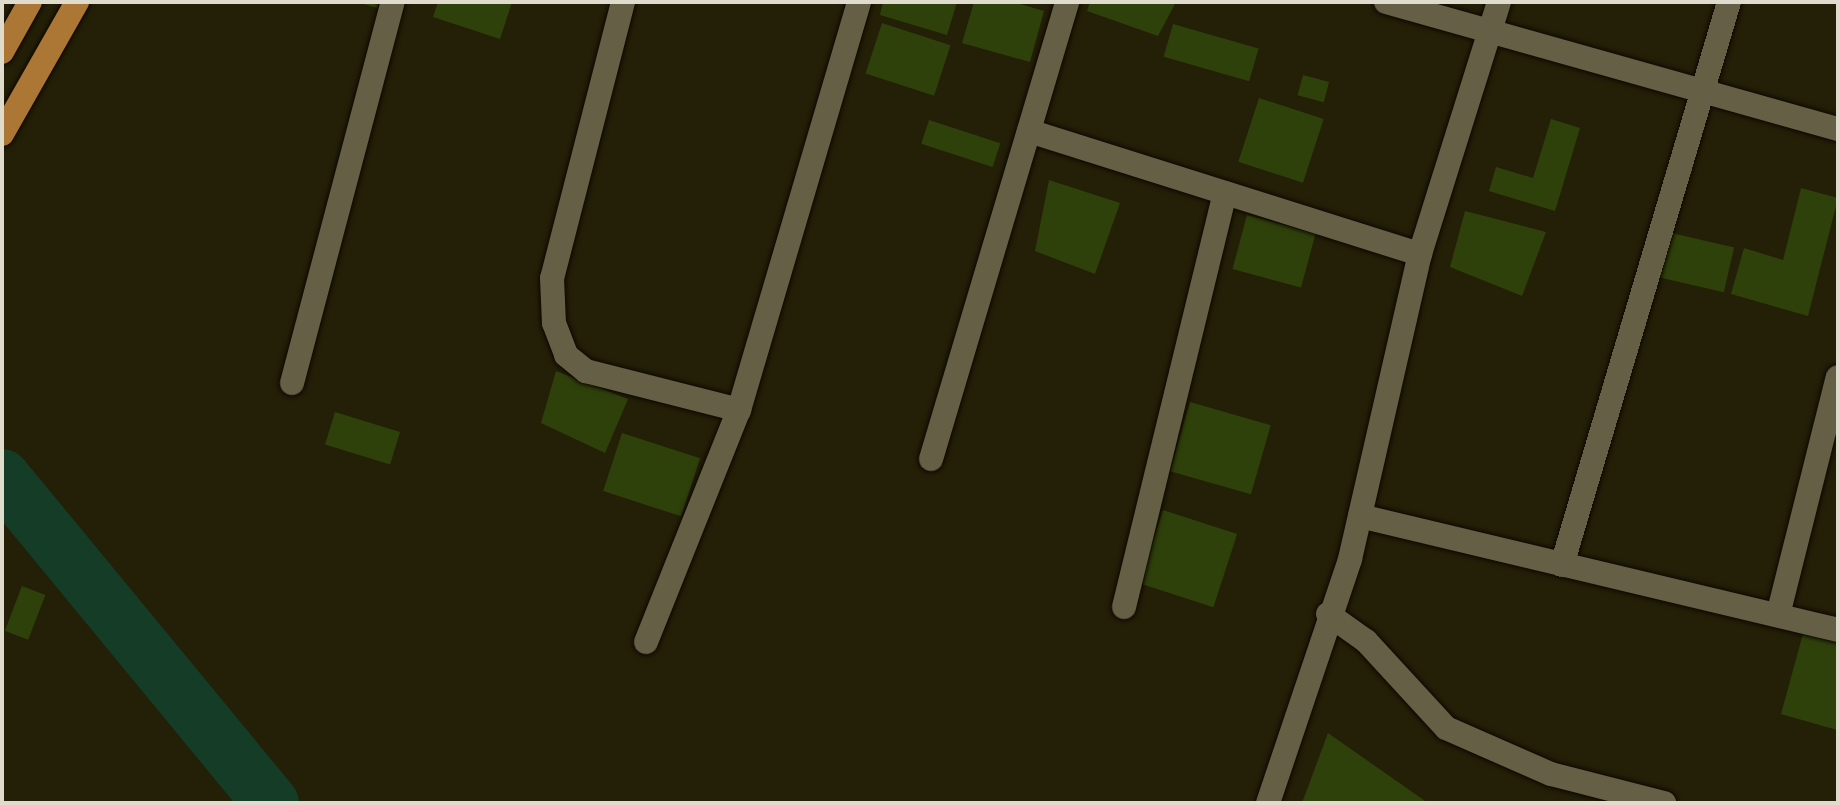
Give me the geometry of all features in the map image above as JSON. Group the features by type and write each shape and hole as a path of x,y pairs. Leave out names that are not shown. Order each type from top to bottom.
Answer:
{"highway":[{"path":"2,52 30,2"},
{"path":"2,134 77,2"}],"street":[{"path":"292,383 393,2"},
{"path":"623,2 552,278 554,323 566,355 586,371 739,410"},
{"path":"646,642 739,410 859,2"},
{"path":"931,459 1067,2"},
{"path":"1386,2 1838,129"},
{"path":"1268,803 1360,516 1420,254 1499,2"},
{"path":"1562,565 1729,2"},
{"path":"1029,131 1420,254"},
{"path":"1124,607 1225,193"},
{"path":"1778,615 1838,377"},
{"path":"1360,516 1838,630"},
{"path":"1328,614 1390,664 1446,728 1551,774 1664,803"}],"building":[{"path":"358,2 379,2 377,8"},
{"path":"438,2 512,2 500,39 433,17"},
{"path":"883,2 957,2 947,35 880,15"},
{"path":"974,2 1013,2 1044,11 1030,62 962,43"},
{"path":"1090,2 1176,2 1158,36 1087,11"},
{"path":"882,23 950,45 934,96 866,73"},
{"path":"1173,24 1259,49 1249,81 1164,57"},
{"path":"1303,75 1329,82 1324,102 1298,95"},
{"path":"1259,98 1324,119 1303,183 1238,162"},
{"path":"1551,119 1580,128 1555,211 1489,191 1496,167 1533,178"},
{"path":"929,120 1000,143 993,167 921,144"},
{"path":"1049,180 1120,203 1095,274 1035,251"},
{"path":"1801,188 1838,198 1808,316 1731,294 1744,248 1783,260"},
{"path":"1465,211 1546,232 1522,296 1450,267"},
{"path":"1247,215 1316,233 1301,287 1233,269"},
{"path":"1663,231 1734,247 1724,292 1653,276"},
{"path":"556,371 628,399 605,453 541,423"},
{"path":"1190,402 1271,425 1251,494 1170,471"},
{"path":"335,412 400,432 390,464 325,445"},
{"path":"622,433 700,458 681,516 603,491"},
{"path":"1163,510 1237,534 1213,607 1139,583"},
{"path":"22,586 45,595 28,640 5,631"},
{"path":"1804,630 1838,639 1837,730 1781,714"},
{"path":"1328,733 1428,803 1302,803"}],"waterway":[{"path":"2,477 271,803"}]}
